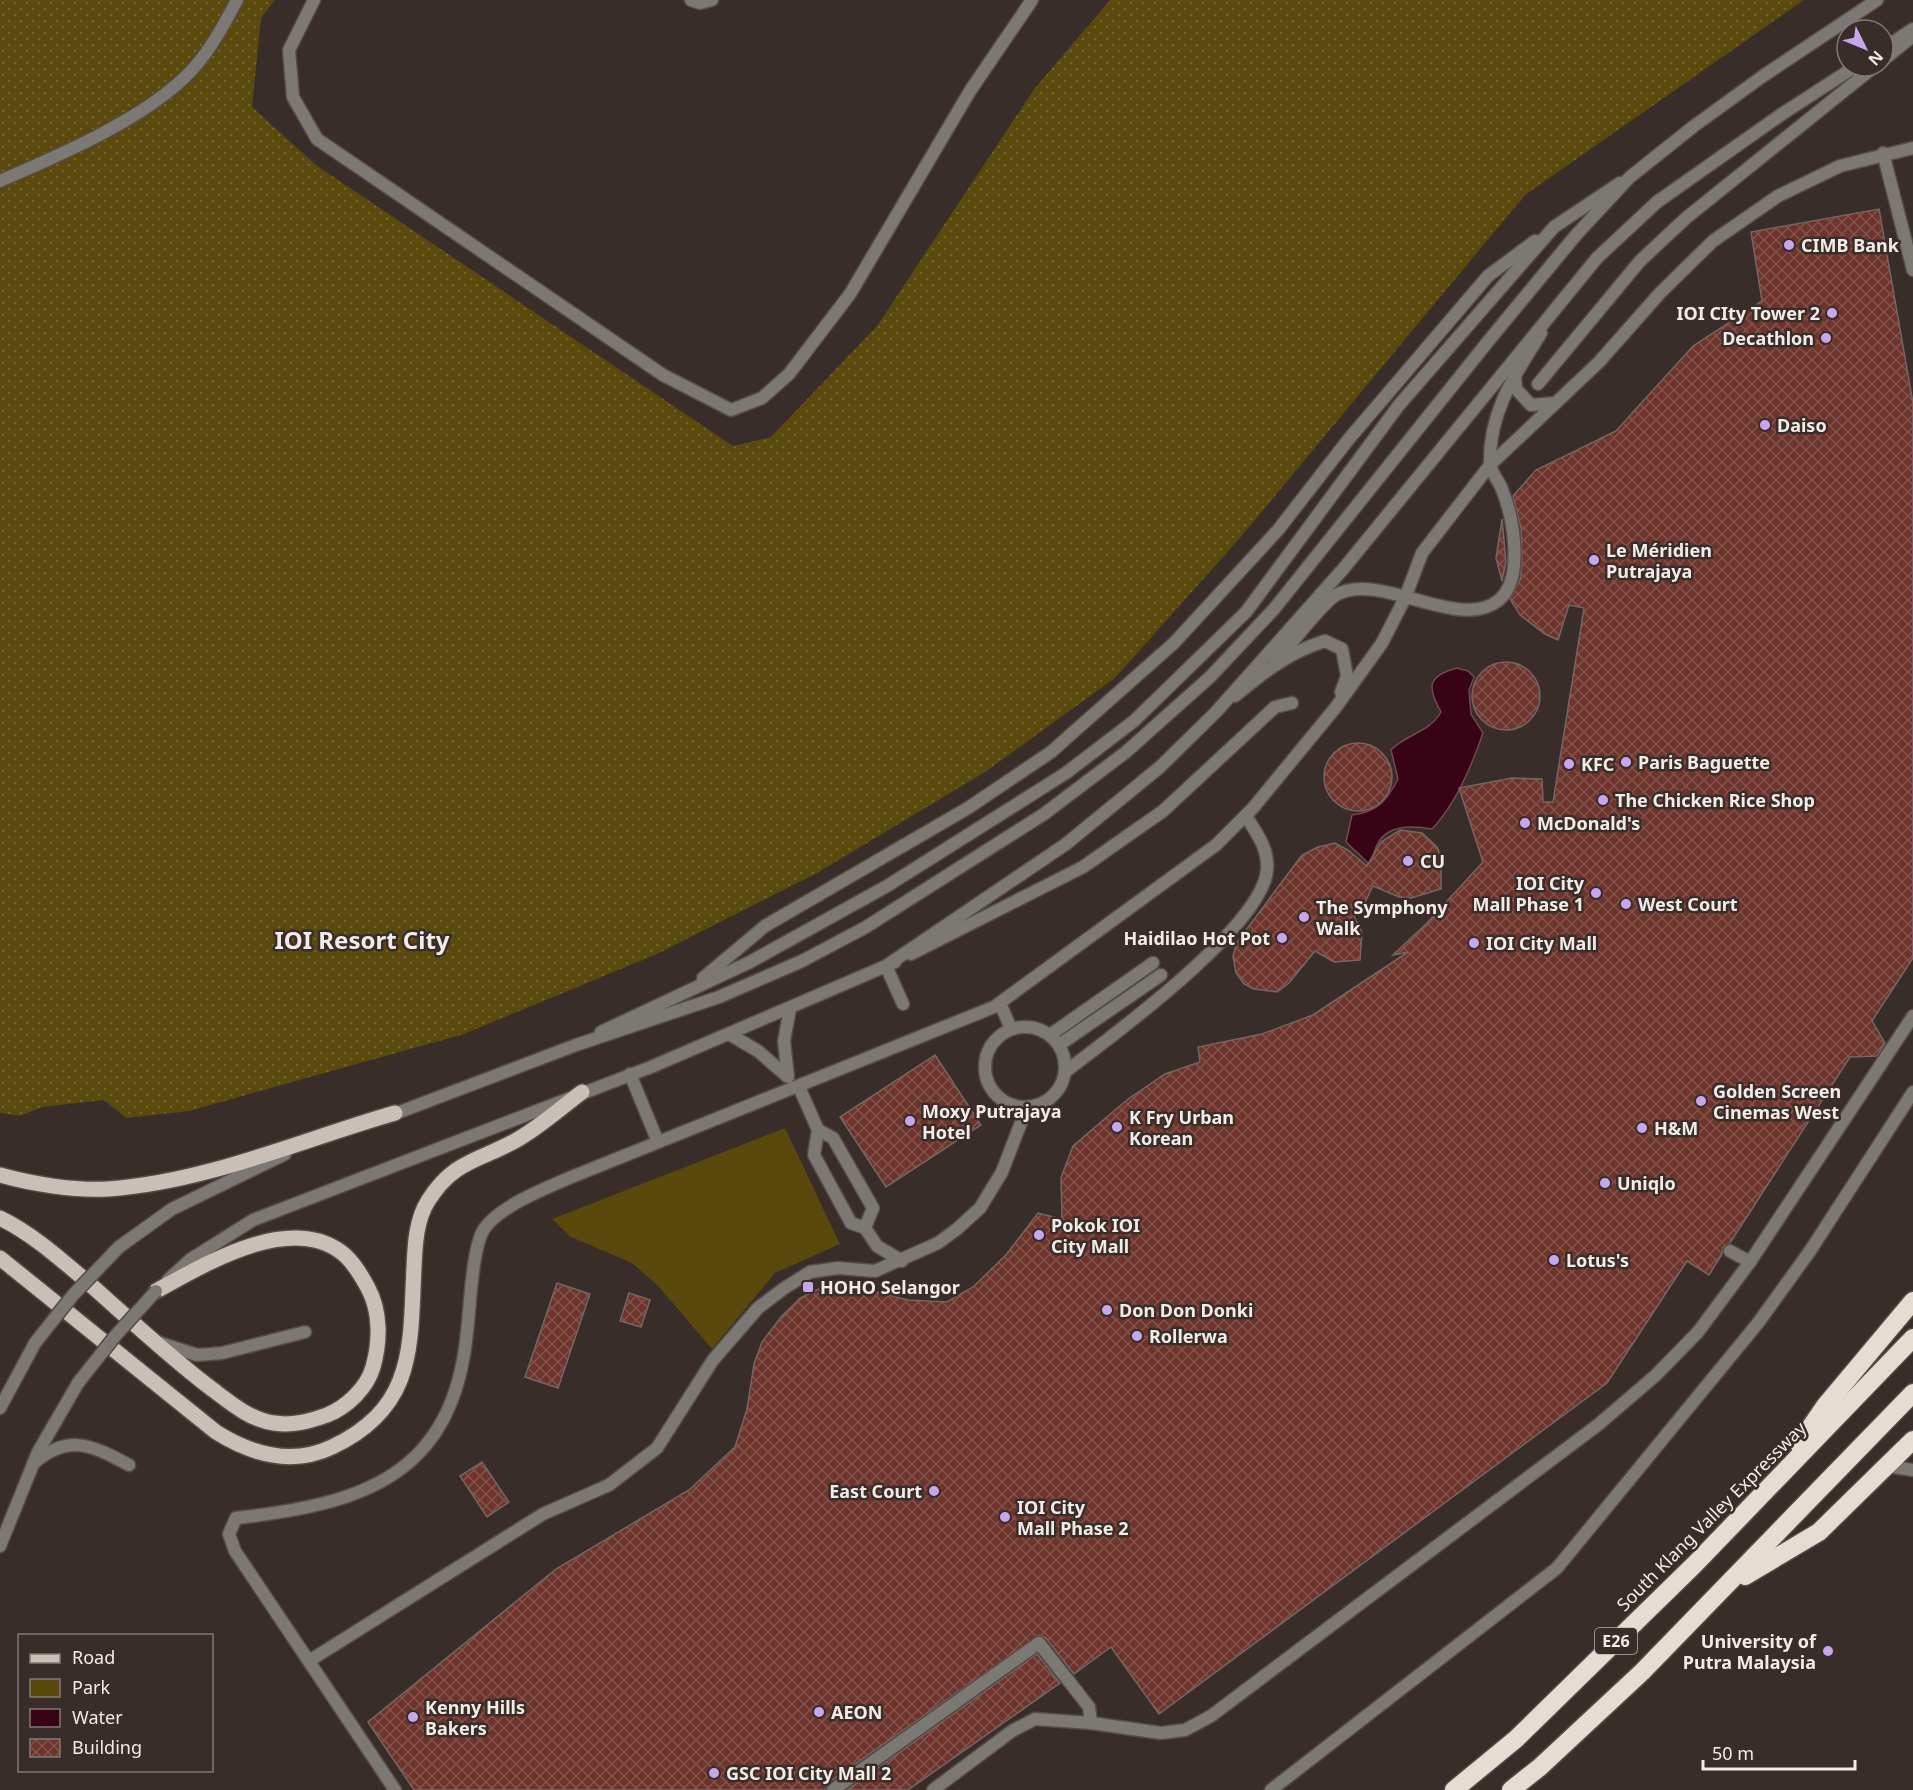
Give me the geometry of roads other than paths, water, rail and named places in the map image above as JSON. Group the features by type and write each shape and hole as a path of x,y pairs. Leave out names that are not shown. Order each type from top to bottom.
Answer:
{"highway":[{"path":"1772,1486 1825,1406 1913,1301"},
{"name":"South Klang Valley Expressway","path":"1454,1790 1516,1739 1772,1486 1913,1338"},
{"name":"E26","path":"1511,1790 1540,1767 1642,1672 1911,1395"},
{"path":"1722,1590 1819,1532 1913,1440"}],"main road":[{"path":"0,1258 216,1432 239,1446 268,1455 295,1456 320,1452 348,1439 373,1422 389,1401 402,1378 410,1354 417,1231 427,1203 444,1179 468,1161 519,1139 582,1092"},
{"path":"0,1175 28,1183 107,1189 175,1180 395,1113"},
{"path":"0,1218 49,1250 156,1342 239,1409 273,1423 306,1423 336,1412 358,1394 372,1371 379,1344 378,1321 370,1292 358,1270 342,1252 320,1241 273,1240 247,1247 196,1269 156,1291"}],"street":[{"path":"0,181 49,160 140,111 175,86 202,58 237,0"},
{"path":"314,0 289,50 293,97 317,139 663,375 731,410 762,398 789,374 850,294 970,91 1032,0"},
{"path":"691,0 700,3 712,0"},
{"path":"690,989 765,926 968,808 1051,752 1174,643 1278,530 1348,440 1488,276 1554,227 1630,177 1754,82 1877,0"},
{"path":"1895,41 1913,29"},
{"path":"1895,50 1913,36"},
{"path":"886,966 1066,844 1160,767 1216,712 1344,568 1597,258 1657,202 1838,78"},
{"path":"1538,384 1640,261 1686,218 1860,78"},
{"path":"395,1790 235,1551 229,1534 236,1518 309,1508 352,1497 383,1483 416,1456 440,1426 459,1384 477,1256 484,1230 507,1209 536,1193 1000,1003 1215,845 1246,816 1336,707 1382,643 1405,598 1422,553 1490,465 1599,362 1660,293 1713,241 1778,196 1840,166 1883,153 1913,148"},
{"path":"1883,153 1913,270"},
{"path":"0,1408 35,1343 73,1295 119,1247 172,1209 285,1154 576,1045 719,997 778,972 866,927 1044,814 1126,752 1210,676 1275,609 1490,339 1576,235 1630,177"},
{"path":"576,1045 750,962 887,886 1066,773 1134,721 1246,612 1399,405 1554,227"},
{"path":"1216,712 1275,663 1334,596 1355,588 1384,591 1405,598 1456,608 1478,609 1499,600 1513,578 1515,544 1502,489 1490,465 1498,406 1551,317"},
{"path":"1515,376 1516,389 1531,405 1556,403"},
{"path":"1275,663 1300,649 1325,641 1342,650 1347,676 1336,707"},
{"path":"0,1546 5,1518 56,1418 78,1383 116,1335 156,1291 191,1259 253,1220 630,1074 790,1009 886,966 1083,867 1163,811 1275,707 1292,703"},
{"path":"1065,1072 1210,955 1252,903 1264,884 1266,849 1246,816"},
{"path":"1050,1035 1153,963"},
{"path":"886,966 903,1004"},
{"path":"1059,1045 1161,975"},
{"path":"1000,1003 1011,1029"},
{"path":"729,1034 758,1051 788,1077 784,1041 790,1009"},
{"path":"933,1790 1012,1731 1035,1719 1091,1723 1161,1733 1185,1730 1211,1716 1599,1424 1656,1375 1698,1332 1750,1262 1913,1016"},
{"path":"1031,1027 1050,1035 1059,1045 1064,1058 1065,1072 1061,1086 1052,1097 1041,1104 1014,1107 1002,1101 986,1081 984,1069 988,1050 1000,1035 1011,1029 1031,1027"},
{"path":"630,1074 658,1142"},
{"path":"799,1087 818,1130 814,1155 851,1224 865,1228 877,1246 902,1261"},
{"path":"1271,1790 1557,1568 1758,1323 1810,1251 1913,1092"},
{"path":"309,1661 543,1514 609,1485 657,1448 713,1360 758,1308 783,1289 810,1272 838,1268 875,1271 902,1261 938,1243 980,1208 1002,1172 1027,1107"},
{"path":"818,1130 833,1138 873,1208 865,1228"},
{"path":"1730,1251 1750,1262"},
{"path":"156,1342 197,1355 222,1353 305,1332"},
{"path":"33,1464 50,1449 67,1444 108,1454 129,1465"},
{"path":"1887,1466 1913,1470"},
{"path":"833,1790 1039,1643 1089,1707 1091,1723"}],"water":[{"path":"1457,668 1468,671 1474,677 1469,690 1471,714 1483,733 1474,758 1456,796 1441,819 1432,829 1407,827 1388,833 1376,848 1372,859 1371,874 1367,862 1346,842 1352,815 1375,808 1390,793 1398,779 1391,750 1436,719 1441,712 1433,696 1432,684 1440,675"}],"place":[{"name":"CIMB Bank","path":"1789,245"},
{"name":"IOI CIty Tower 2","path":"1832,313"},
{"name":"Decathlon","path":"1826,338"},
{"name":"Daiso","path":"1765,425"},
{"name":"Le Méridien Putrajaya","path":"1594,560"},
{"name":"Paris Baguette","path":"1626,762"},
{"name":"KFC","path":"1569,764"},
{"name":"The Chicken Rice Shop","path":"1603,800"},
{"name":"McDonald's","path":"1525,823"},
{"name":"CU","path":"1408,861"},
{"name":"IOI City Mall Phase 1","path":"1596,893"},
{"name":"West Court","path":"1626,904"},
{"name":"The Symphony Walk","path":"1304,917"},
{"name":"Haidilao Hot Pot","path":"1282,938"},
{"name":"IOI City Mall","path":"1474,943"},
{"name":"Golden Screen Cinemas West","path":"1701,1101"},
{"name":"Moxy Putrajaya Hotel","path":"910,1121"},
{"name":"K Fry Urban Korean","path":"1117,1127"},
{"name":"H&M","path":"1642,1128"},
{"name":"Uniqlo","path":"1605,1183"},
{"name":"Pokok IOI City Mall","path":"1039,1235"},
{"name":"Lotus's","path":"1554,1260"},
{"name":"HOHO Selangor","path":"808,1287"},
{"name":"Don Don Donki","path":"1107,1310"},
{"name":"Rollerwa","path":"1137,1336"},
{"name":"East Court","path":"934,1491"},
{"name":"IOI City Mall Phase 2","path":"1005,1517"},
{"name":"University of Putra Malaysia","path":"1828,1651"},
{"name":"AEON","path":"819,1712"},
{"name":"Kenny Hills Bakers","path":"413,1717"},
{"name":"GSC IOI City Mall 2","path":"714,1773"}],"district":[{"name":"IOI Resort City","path":"362,939"}]}
